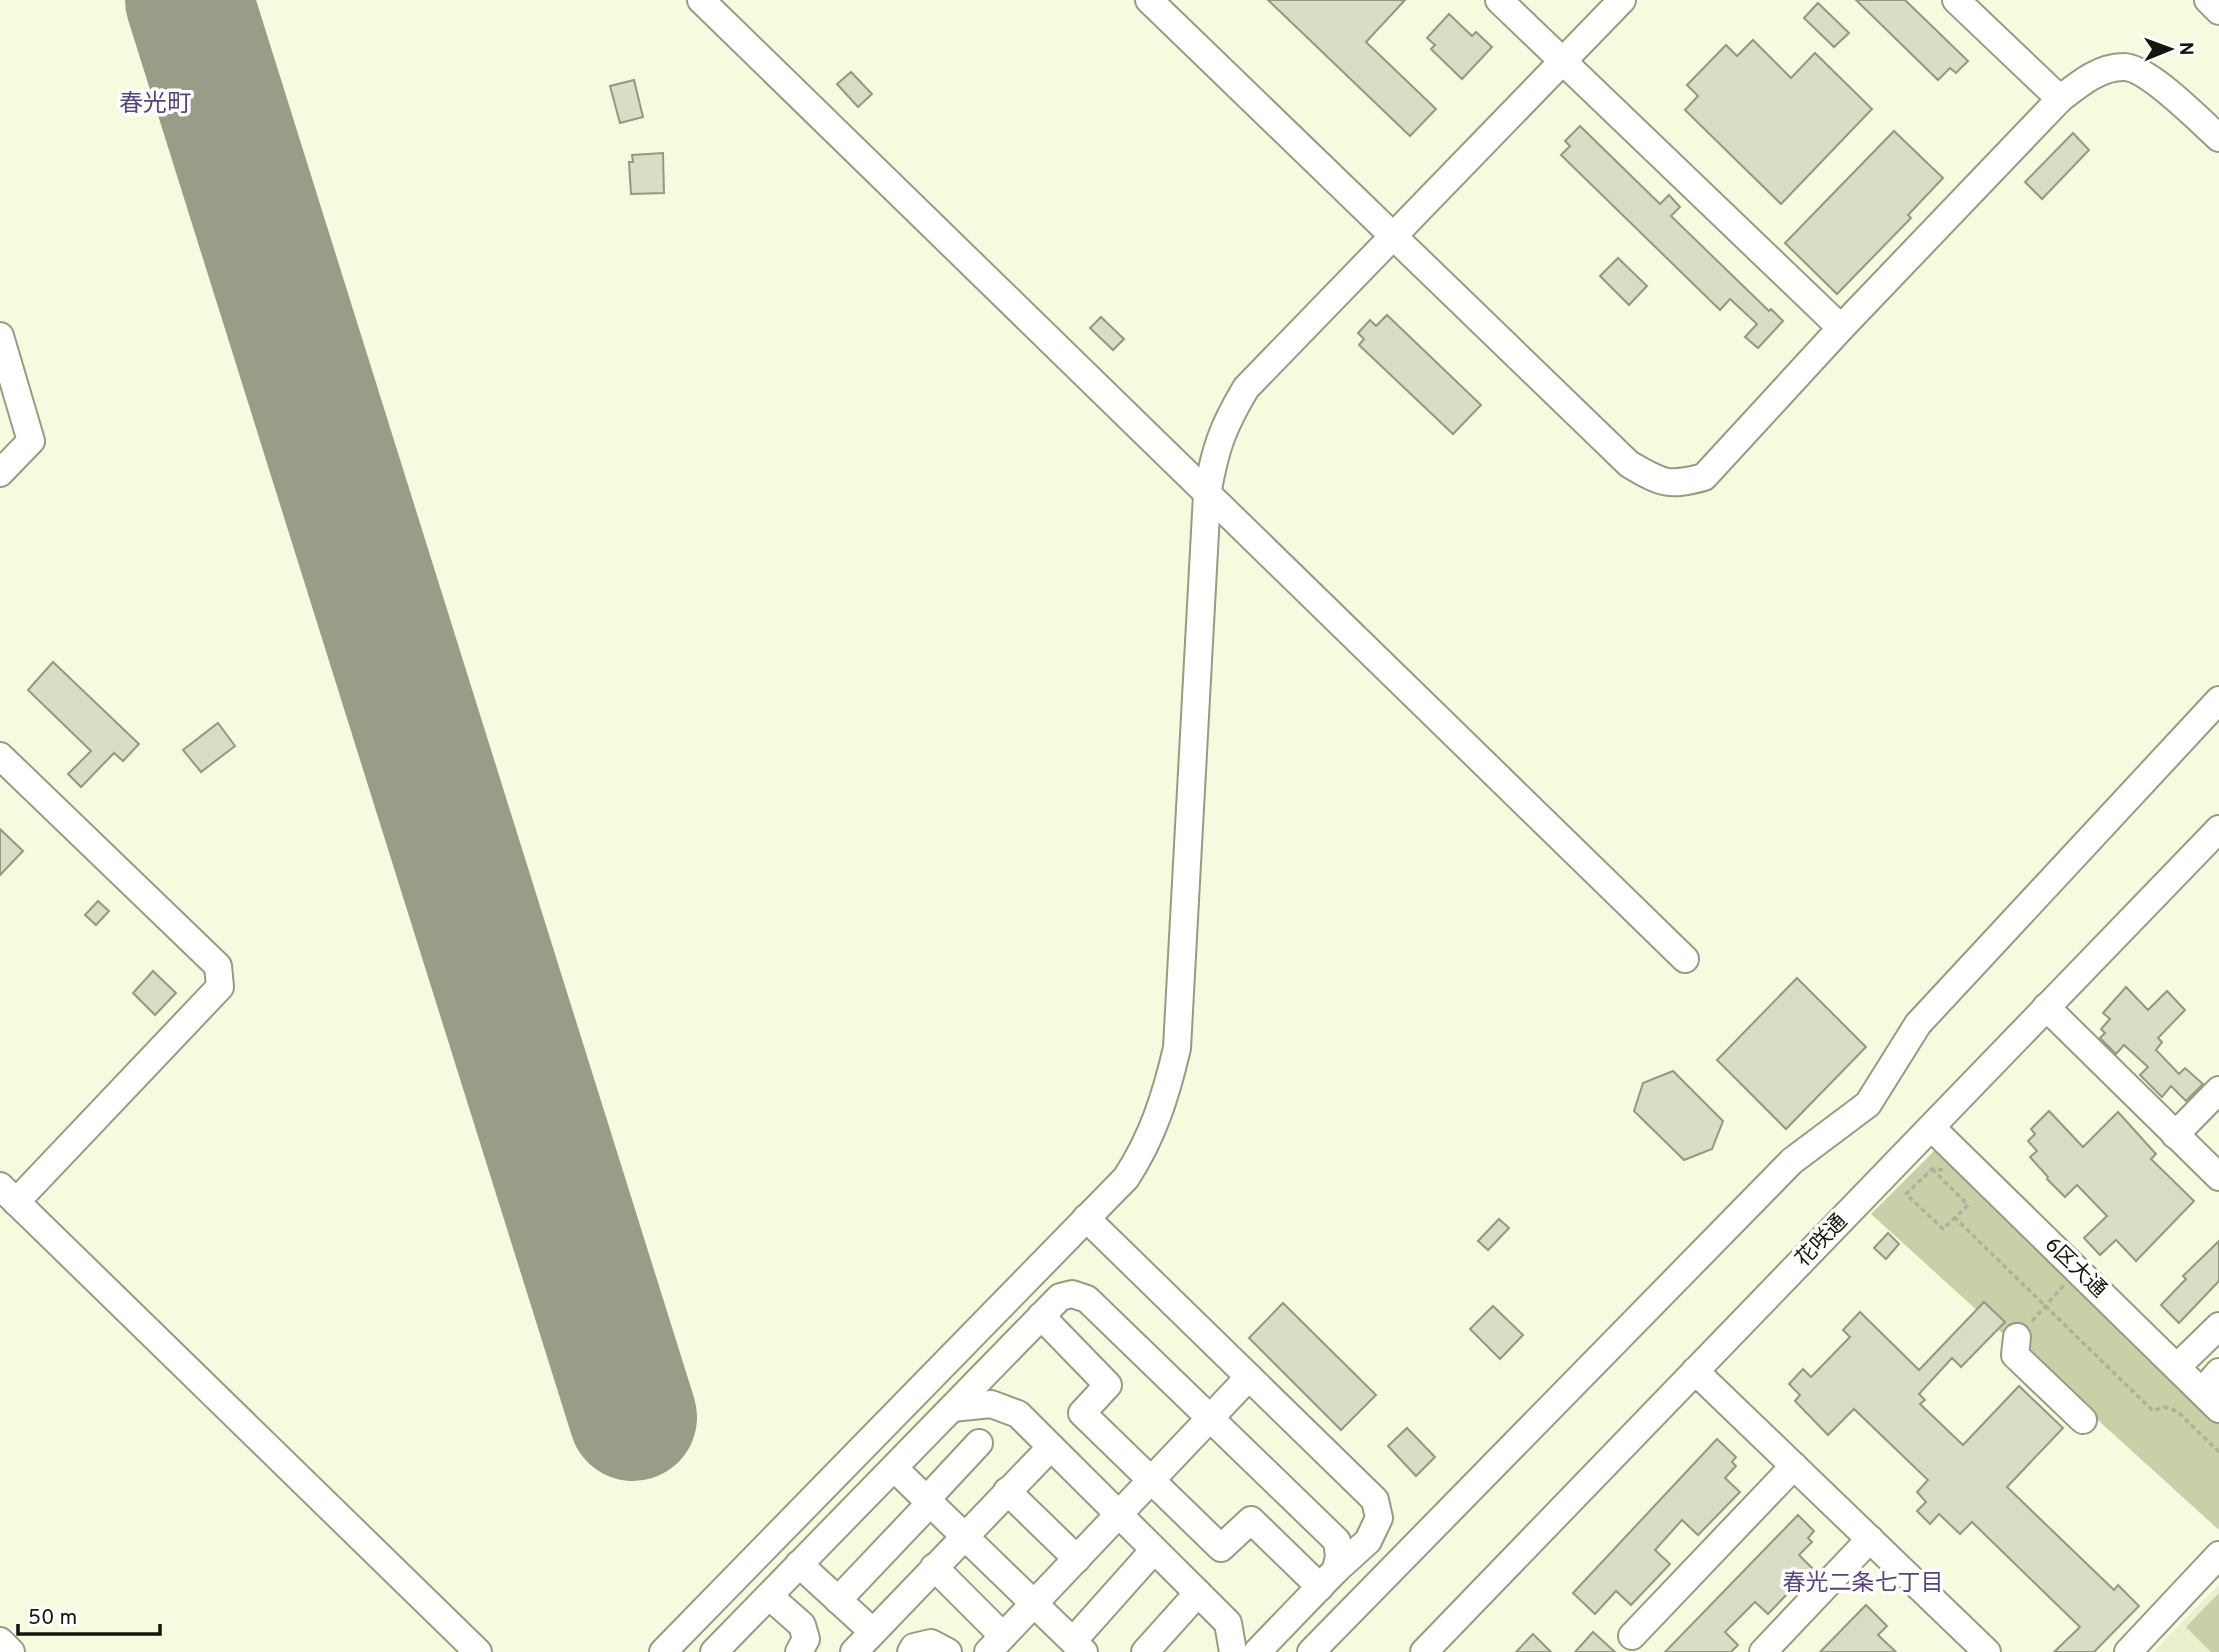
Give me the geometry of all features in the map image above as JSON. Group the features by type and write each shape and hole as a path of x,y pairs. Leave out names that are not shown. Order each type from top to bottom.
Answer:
{"street":[{"path":"701,0 1685,959"},
{"path":"1149,0 1629,464 1656,480 1678,484 1704,477 1841,328 2060,99 2102,71 2125,66 2151,78 2219,138"},
{"path":"1500,0 1841,328"},
{"path":"663,1652 1126,1178 1142,1154 1156,1124 1177,1048 1208,495 1214,455 1227,420 1246,388 1622,0"},
{"path":"1956,0 2060,99"},
{"path":"2208,0 2219,11"},
{"path":"0,336 31,441 0,473"},
{"path":"1311,1652 1792,1161 1868,1104 1918,1024 2219,700"},
{"path":"0,756 218,966 220,987 8,1194 478,1652"},
{"name":"花咲通","path":"1424,1652 2219,829"},
{"path":"2046,1007 2219,1177"},
{"path":"2175,1135 2219,1090"},
{"name":"6区大通","path":"1932,1128 2177,1367 2213,1391"},
{"path":"1086,1218 1375,1500 1379,1518 1368,1541 1257,1652"},
{"path":"714,1652 1060,1297 1072,1294 1087,1299 1337,1541 1339,1556 1328,1579"},
{"path":"1041,1316 1108,1385 1082,1413 1221,1548 1251,1520 1328,1579"},
{"path":"2177,1367 2219,1326"},
{"path":"2017,1337 2015,1355 2083,1420"},
{"path":"1695,1371 1987,1652"},
{"path":"934,1567 959,1609 997,1646 1249,1377"},
{"path":"952,1408 991,1404 1018,1415 1228,1623 1233,1652"},
{"path":"838,1600 928,1502 968,1472 979,1443"},
{"path":"854,1652 1051,1447"},
{"path":"1632,1636 1794,1466"},
{"path":"894,1468 1078,1647 1154,1550"},
{"path":"1007,1491 1077,1559"},
{"path":"1763,1652 1870,1539"},
{"path":"2128,1652 2219,1555"},
{"path":"800,1564 873,1632"},
{"path":"1145,1652 1198,1593"},
{"path":"769,1596 802,1625 806,1639 799,1652"},
{"path":"0,1641 12,1652"},
{"path":"911,1652 914,1647 931,1643 948,1652"}],"path":[{"path":"1932,1169 1950,1171 1962,1157"},
{"path":"1932,1169 1968,1205 1943,1229 1906,1194 1932,1169"},
{"path":"1954,1217 2153,1411 2164,1407 2177,1411 2219,1452"},
{"path":"2017,1337 2077,1270"}],"shaded area":[{"path":"1944,1141 2219,1409 2219,1530 1871,1214"},
{"path":"2219,1585 2219,1652 2153,1652"},
{"path":"2219,1593 2219,1652 2211,1652 2186,1627"}],"building":[{"path":"1268,0 1405,0 1366,42 1436,109 1410,136"},
{"path":"1856,0 1905,0 1968,61 1956,73 1950,68 1938,80"},
{"path":"1818,3 1849,33 1834,47 1804,18"},
{"path":"1449,14 1472,36 1476,32 1492,47 1462,79 1431,49 1435,45 1427,38"},
{"path":"1753,40 1791,78 1815,53 1872,109 1781,204 1685,110 1698,96 1687,85 1726,45 1737,56"},
{"path":"851,72 872,94 858,107 837,84"},
{"path":"634,80 643,117 620,123 610,86"},
{"path":"1580,126 1660,204 1669,195 1680,207 1671,216 1769,311 1771,309 1783,321 1758,348 1745,337 1757,324 1730,299 1720,310 1561,155 1570,146 1565,141"},
{"path":"1894,131 1943,178 1908,215 1911,218 1837,294 1785,243"},
{"path":"2073,133 2089,150 2042,199 2025,182"},
{"path":"663,153 664,193 631,194 629,162 633,162 632,155"},
{"path":"1618,258 1647,286 1629,305 1600,276"},
{"path":"1387,315 1481,405 1453,434 1359,345 1364,339 1358,333 1370,320 1376,326"},
{"path":"1101,317 1124,339 1113,350 1090,328"},
{"path":"53,662 139,744 123,761 114,753 81,787 68,774 91,751 28,690"},
{"path":"218,723 235,746 201,772 183,750"},
{"path":"0,829 23,851 0,875"},
{"path":"98,901 109,911 96,925 85,915"},
{"path":"153,971 176,993 155,1015 133,993"},
{"path":"1797,978 1866,1047 1786,1129 1717,1060"},
{"path":"2126,987 2148,1010 2167,991 2185,1010 2158,1038 2162,1042 2156,1050 2179,1074 2185,1068 2203,1084 2186,1101 2171,1086 2162,1097 2140,1075 2148,1067 2124,1045 2116,1054 2100,1038 2105,1033 2101,1029 2110,1019 2103,1013"},
{"path":"1673,1071 1723,1121 1712,1149 1684,1160 1634,1111 1643,1083"},
{"path":"2049,1111 2083,1147 2118,1112 2156,1154 2151,1159 2194,1201 2136,1261 2116,1240 2100,1255 2084,1238 2107,1216 2077,1185 2065,1197 2030,1157 2037,1151 2028,1141 2035,1134 2031,1129"},
{"path":"1499,1219 1509,1228 1488,1250 1478,1241"},
{"path":"1888,1233 1899,1244 1886,1259 1874,1248"},
{"path":"2219,1241 2219,1281 2179,1323 2161,1305 2186,1279 2183,1276"},
{"path":"1984,1302 2005,1322 1961,1367 1952,1358 1919,1394 1925,1400 1920,1404 1963,1445 2019,1386 2063,1428 2007,1487 2114,1590 2118,1585 2139,1606 2094,1652 2054,1652 2080,1627 1972,1522 1960,1534 1939,1514 1930,1524 1917,1511 1926,1502 1917,1492 1928,1480 1854,1409 1828,1435 1795,1401 1800,1395 1789,1384 1803,1369 1811,1377 1850,1337 1843,1330 1860,1312 1919,1370"},
{"path":"1283,1303 1376,1395 1341,1430 1249,1338"},
{"path":"1493,1306 1523,1335 1500,1359 1470,1329"},
{"path":"1407,1428 1435,1457 1416,1476 1388,1446"},
{"path":"1717,1439 1736,1457 1732,1462 1736,1466 1725,1478 1740,1492 1698,1535 1682,1520 1655,1550 1670,1564 1631,1605 1616,1591 1595,1614 1573,1593"},
{"path":"1798,1515 1814,1531 1808,1538 1812,1542 1799,1555 1812,1568 1768,1614 1755,1602 1725,1632 1738,1645 1731,1652 1665,1652"},
{"path":"1866,1605 1887,1626 1878,1635 1896,1652 1820,1652"},
{"path":"1593,1632 1615,1652 1575,1652"},
{"path":"1533,1634 1551,1652 1516,1652"}],"runway":[{"path":"189,0 633,1417"}],"district":[{"name":"春光町","path":"155,105"},
{"name":"春光二条七丁目","path":"1863,1584"}]}
